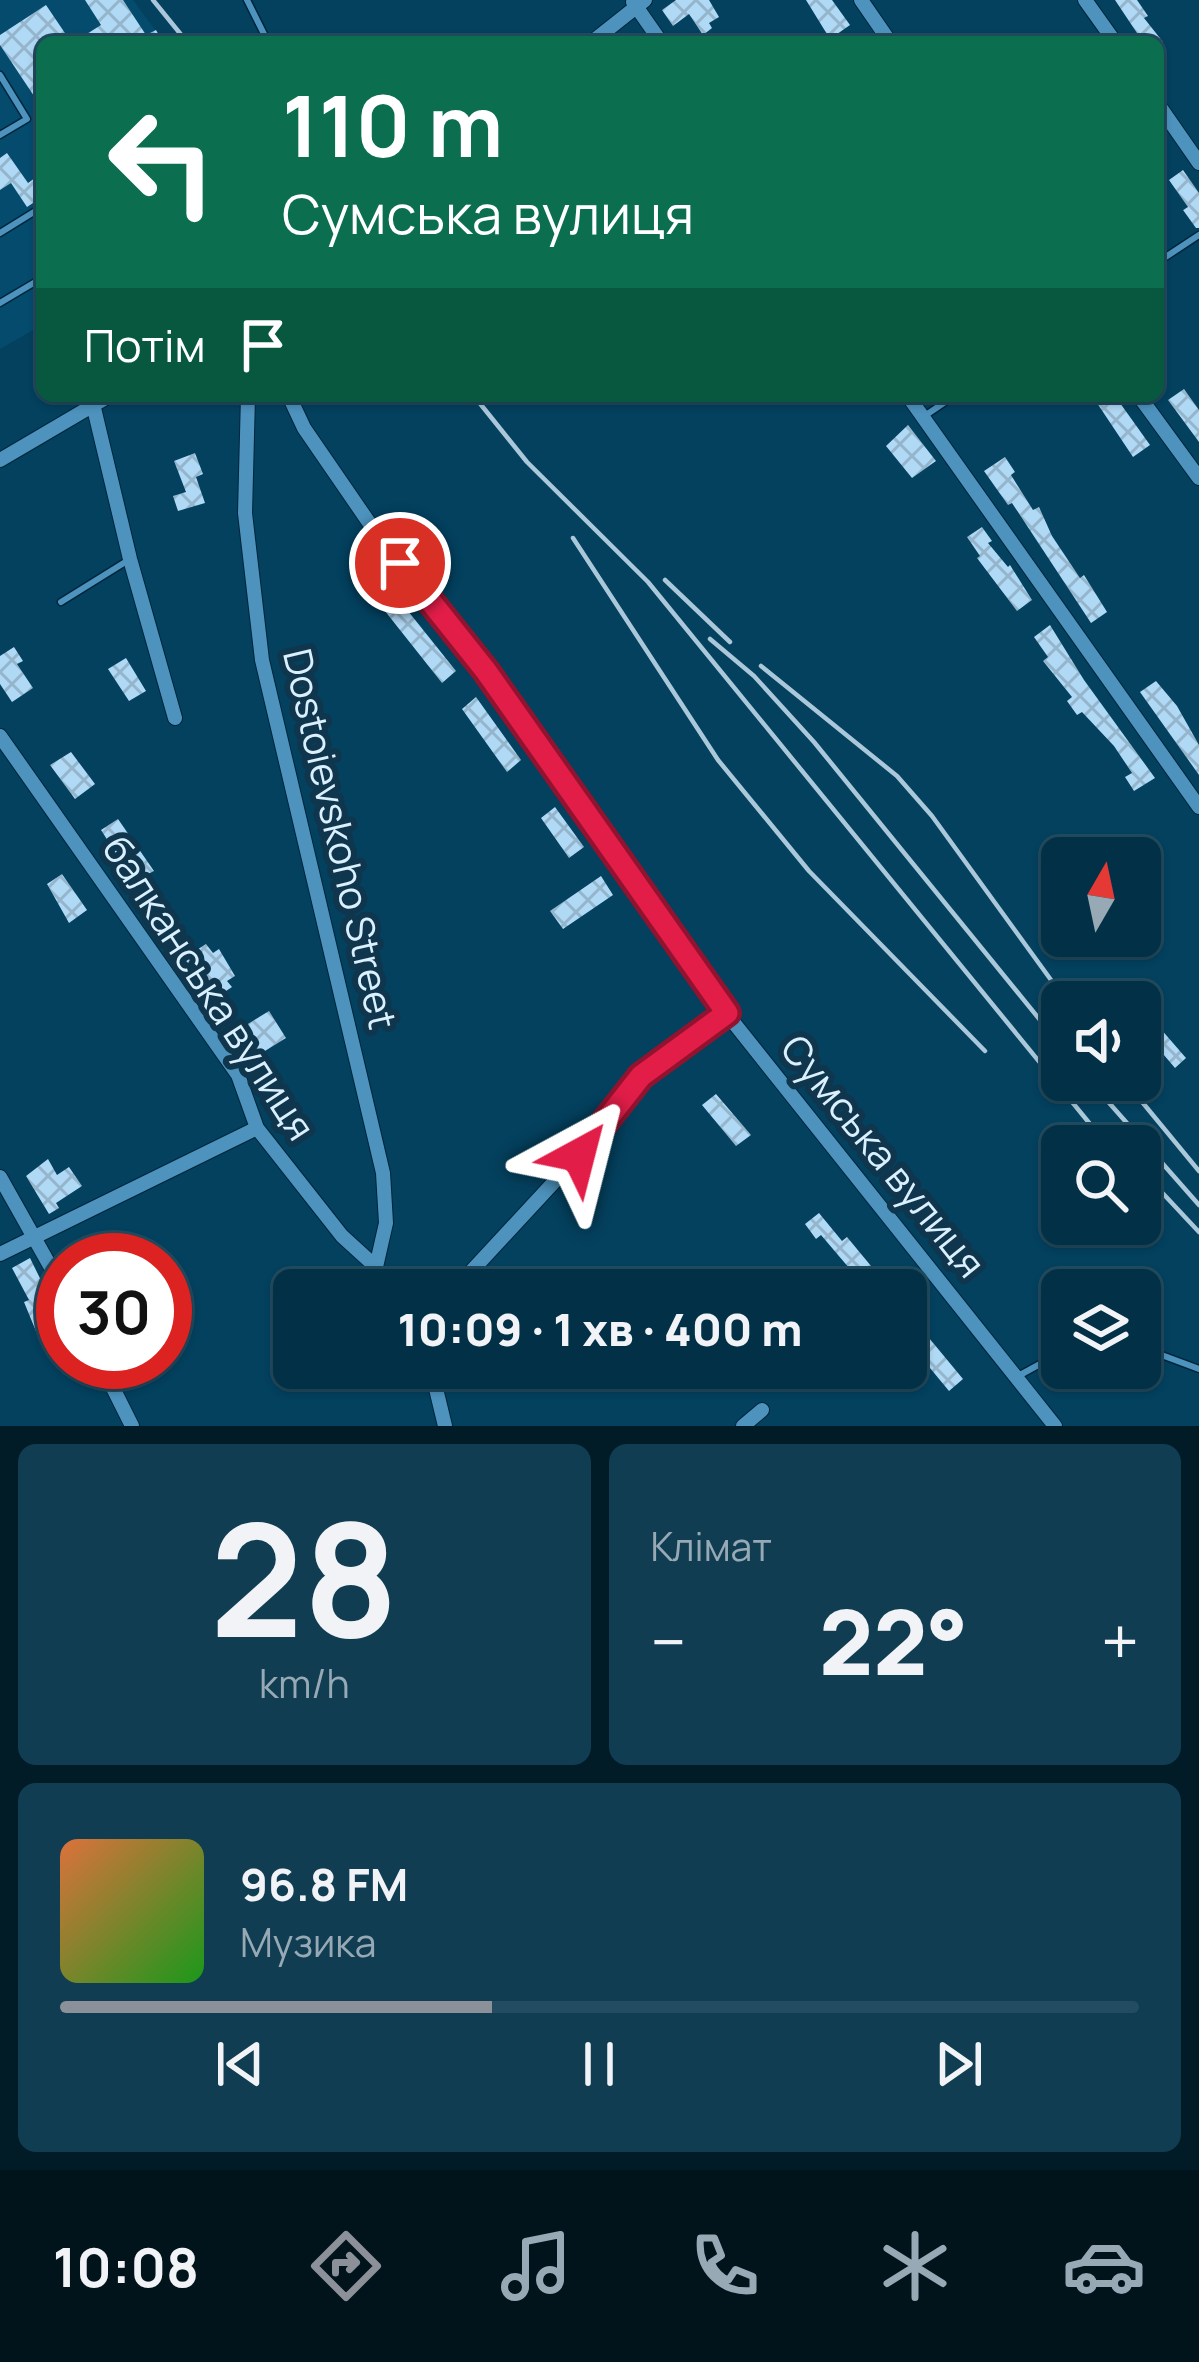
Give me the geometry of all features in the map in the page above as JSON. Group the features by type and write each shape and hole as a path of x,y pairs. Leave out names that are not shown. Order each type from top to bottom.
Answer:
{"street":[{"path":"861,0 886,36"},
{"path":"1085,0 1110,36"},
{"path":"599,36 638,2 658,36"},
{"path":"1164,113 1199,164"},
{"path":"0,460 97,402"},
{"name":"Dostoievskoho Street","path":"248,402 245,513 262,660 383,1173 386,1223 376,1267"},
{"name":"Сумська вулиця","path":"292,402 304,428 372,527 486,671 727,1013 1055,1426"},
{"path":"912,402 1199,807"},
{"path":"1143,402 1199,478"},
{"path":"93,404 175,718"},
{"name":"балканська вулиця","path":"0,736 238,1076 257,1128 343,1236 376,1267"},
{"path":"473,1269 579,1155 641,1076 727,1013"},
{"path":"40,1233 257,1128"},
{"path":"0,1177 36,1235 0,1253"},
{"path":"114,1389 132,1426"},
{"path":"436,1389 446,1426"},
{"path":"743,1426 762,1410"}],"lane":[{"path":"247,0 265,36"},
{"path":"0,75 27,118 0,135"},
{"path":"0,233 36,212"},
{"path":"1164,258 1199,235"},
{"path":"0,303 36,282"},
{"path":"923,417 945,402"},
{"path":"61,602 130,559"},
{"path":"1161,1355 1199,1369"},
{"path":"1016,1377 1041,1363"}],"shaded area":[{"path":"0,0 133,0 160,36 36,36 36,328 0,349"}],"building":[{"path":"85,0 123,0 146,35 156,30 160,36 84,36 101,25"},
{"path":"676,0 709,0 719,17 703,35 689,14 673,26 662,10"},
{"path":"806,0 832,0 850,25 828,36"},
{"path":"1115,0 1137,0 1158,36 1139,36"},
{"path":"46,5 67,36 36,36 36,99 0,45 0,35"},
{"path":"7,153 28,183 36,177 36,201 27,207 11,183 0,190 0,158"},
{"path":"1183,170 1199,193 1199,228 1183,210 1188,207 1169,180"},
{"path":"1184,389 1199,410 1199,442 1168,400"},
{"path":"1119,402 1150,445 1133,457 1097,403"},
{"path":"908,425 936,461 912,478 886,446"},
{"path":"195,453 203,474 196,477 205,503 178,511 173,496 186,492 174,461"},
{"path":"1005,457 1033,510 1039,507 1052,536 1107,612 1091,623 1012,503 1008,505 984,471"},
{"path":"982,527 992,541 988,543 1010,565 1032,600 1017,611 967,537"},
{"path":"372,566 456,671 442,683 358,577"},
{"path":"1050,625 1155,778 1134,791 1125,777 1132,773 1114,746 1082,712 1077,715 1067,701 1072,697 1043,661 1048,657 1034,637"},
{"path":"14,647 23,661 17,664 33,688 12,702 0,684 0,656"},
{"path":"126,658 146,691 129,701 108,669"},
{"path":"1156,681 1199,745 1199,775 1140,692"},
{"path":"476,697 521,760 507,772 462,709"},
{"path":"71,752 95,784 75,799 50,765"},
{"path":"555,807 584,847 569,858 541,818"},
{"path":"118,819 154,871 146,875 184,929 170,938 101,830"},
{"path":"62,874 87,910 69,923 47,884"},
{"path":"601,876 613,895 563,929 550,911"},
{"path":"206,944 213,953 219,949 235,976 227,981 232,987 214,999 184,958"},
{"path":"269,1011 286,1038 260,1054 250,1038 240,1044 233,1033"},
{"path":"1161,1029 1186,1058 1175,1068 1161,1052"},
{"path":"716,1094 751,1135 736,1146 702,1105"},
{"path":"48,1159 57,1175 69,1167 82,1186 56,1203 59,1208 49,1214 26,1176"},
{"path":"819,1213 874,1269 850,1269 805,1224"},
{"path":"30,1258 36,1270 36,1331 24,1302 29,1300 12,1268"},
{"path":"927,1336 963,1379 949,1391 927,1364"}],"railway":[{"path":"153,0 182,36"},
{"path":"479,402 527,462 648,582 1091,1125"},
{"path":"573,538 718,760 809,871 985,1051"},
{"path":"665,580 730,642"},
{"path":"710,639 754,676 814,742 1041,1021"},
{"path":"761,666 897,776 932,816 1052,981"},
{"path":"1107,1101 1199,1205"},
{"path":"1141,1101 1199,1171"},
{"path":"1161,1191 1199,1232"}],"route":[{"path":"400,563 486,671 727,1013 641,1076 579,1155"}]}
